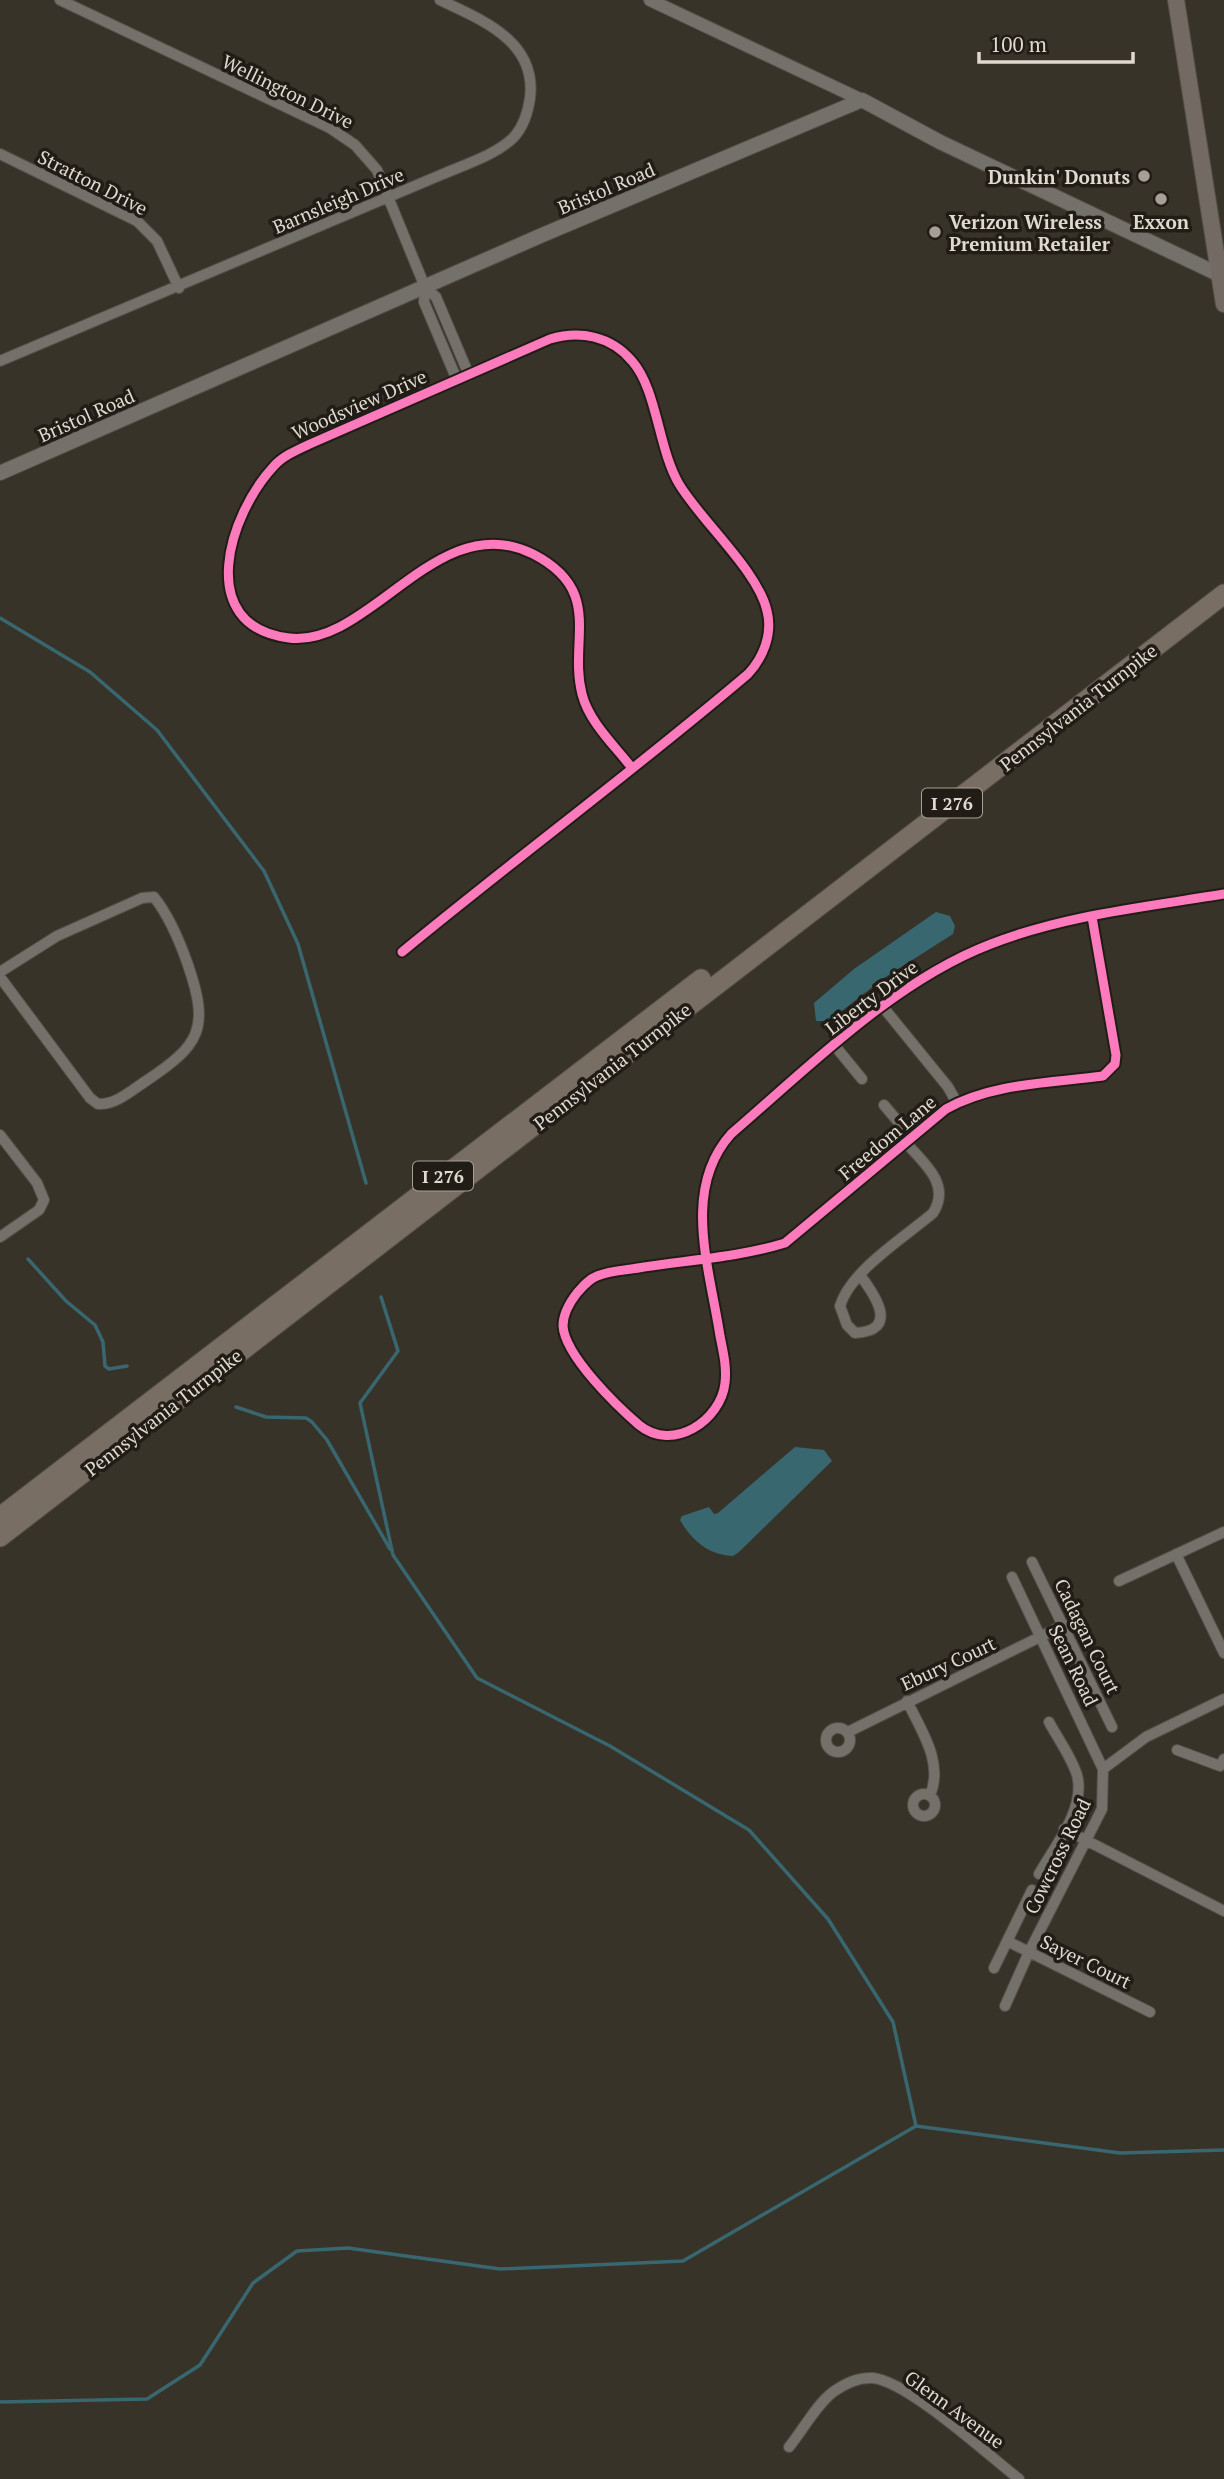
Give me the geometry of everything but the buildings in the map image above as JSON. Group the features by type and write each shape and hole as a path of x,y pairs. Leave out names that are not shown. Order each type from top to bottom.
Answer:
{"highway":[{"name":"Pennsylvania Turnpike","path":"0,1517 1224,578"},
{"name":"Pennsylvania Turnpike","path":"0,1537 1224,594"}],"main road":[{"path":"1176,0 1224,304"},
{"path":"862,100 940,142 1220,275"},
{"name":"Bristol Road","path":"0,473 862,100"}],"street":[{"name":"Wellington Drive","path":"60,0 343,136 371,162 389,196 425,287"},
{"name":"Barnsleigh Drive","path":"0,361 179,288 503,145 514,136 529,105 532,84 528,67 507,36 440,0"},
{"path":"650,0 862,100"},
{"name":"Stratton Drive","path":"0,154 137,221 157,241 179,288"},
{"path":"425,287 436,297 469,375"},
{"path":"425,287 424,302 457,380"},
{"name":"Woodsview Drive","path":"402,952 632,768 755,666 761,658 768,633 767,611 763,598 680,485 659,436 642,374 618,348 596,337 569,334 310,444 273,467 256,492 229,545 227,582 235,603 250,620 271,633 289,638 317,636 345,622 445,557 471,547 496,543 527,551 557,571 575,597 582,625 583,698 597,723 632,768"},
{"name":"Liberty Drive","path":"708,1257 600,1275 580,1289 566,1313 563,1326 577,1359 631,1418 646,1430 662,1435 692,1430 713,1416 723,1395 726,1372 708,1257 700,1208 702,1192 718,1147 883,1007 930,974 988,944 1051,924 1224,894"},
{"path":"155,897 172,926 197,992 200,1003 198,1027 186,1050 175,1061 112,1103 98,1104 90,1098 0,974 57,936 142,898 155,897"},
{"name":"Freedom Lane","path":"708,1257 785,1243 957,1103 988,1092 1103,1076 1115,1064 1092,917"},
{"path":"883,1007 948,1087 957,1103"},
{"path":"835,1046 862,1079"},
{"path":"860,1275 881,1304 881,1312 880,1320 872,1329 855,1333 847,1325 840,1306 852,1282 860,1275 933,1213 940,1203 937,1181 884,1105"},
{"path":"0,1135 37,1183 44,1200 39,1210 0,1237"},
{"path":"1119,1580 1224,1532"},
{"path":"1176,1555 1224,1653"},
{"name":"Cadagan Court","path":"1032,1562 1112,1727"},
{"name":"Sean Road","path":"1012,1577 1103,1769"},
{"name":"Ebury Court","path":"848,1732 1064,1625"},
{"path":"1103,1769 1146,1737 1224,1699"},
{"path":"907,1702 932,1755 935,1779 930,1795"},
{"path":"1039,1874 1076,1806 1079,1791 1077,1776 1049,1722"},
{"path":"1177,1750 1220,1766 1224,1759"},
{"name":"Cowcross Road","path":"1005,2006 1029,1952 1087,1840 1104,1799 1103,1769"},
{"path":"1064,1829 1224,1911"},
{"path":"993,1968 1032,1890"},
{"name":"Sayer Court","path":"1007,1941 1150,2012"},
{"name":"Glenn Avenue","path":"789,2447 832,2393 855,2380 866,2378 897,2386 1019,2479"}],"water":[{"path":"936,912 950,916 955,926 953,934 884,978 829,1021 816,1021 814,1003 854,969"},
{"path":"795,1447 824,1450 832,1461 739,1552 733,1556 716,1553 702,1546 690,1534 680,1520 682,1516 709,1507 714,1514 718,1513"}],"waterway":[{"path":"0,618 90,672 157,730 264,871 298,944 366,1183"},
{"path":"28,1259 66,1301 95,1325 103,1342 105,1366 109,1369 127,1366"},
{"path":"381,1297 398,1351 360,1403 393,1555 477,1678 610,1746 749,1830 828,1919 893,2022 916,2126"},
{"path":"236,1407 266,1417 306,1418 312,1422 327,1440 390,1549"},
{"path":"0,2402 147,2399 200,2365 253,2283 297,2251 348,2248 500,2269 683,2261 916,2126 1120,2153 1224,2150"}],"cycle path":[{"path":"402,952 662,745 748,674 758,661 768,637 767,611 753,580 679,484 666,454 647,387 640,373 624,353 594,337 573,335 550,339 310,444 282,459 258,487 244,511 234,538 229,566 230,591 240,613 259,629 289,638 319,635 348,622 435,562 466,548 499,544 533,554 555,568 569,584 576,600 579,618 579,674 585,704 596,724 632,768"},
{"path":"1092,917 1116,1055 1115,1064 1103,1076 1002,1089 964,1100 946,1109 785,1243 715,1258 697,1260 608,1272 594,1277 582,1288 569,1304 564,1317 566,1338 594,1380 630,1417 652,1433 680,1434 705,1420 722,1397 725,1365 710,1284 706,1257 703,1231 707,1180 716,1156 731,1134 791,1081 854,1028 920,980 991,944 1077,919 1224,894"}],"place":[{"name":"Dunkin' Donuts","path":"1144,176"},
{"name":"Exxon","path":"1161,199"},
{"name":"Verizon Wireless Premium Retailer","path":"935,232"}]}
